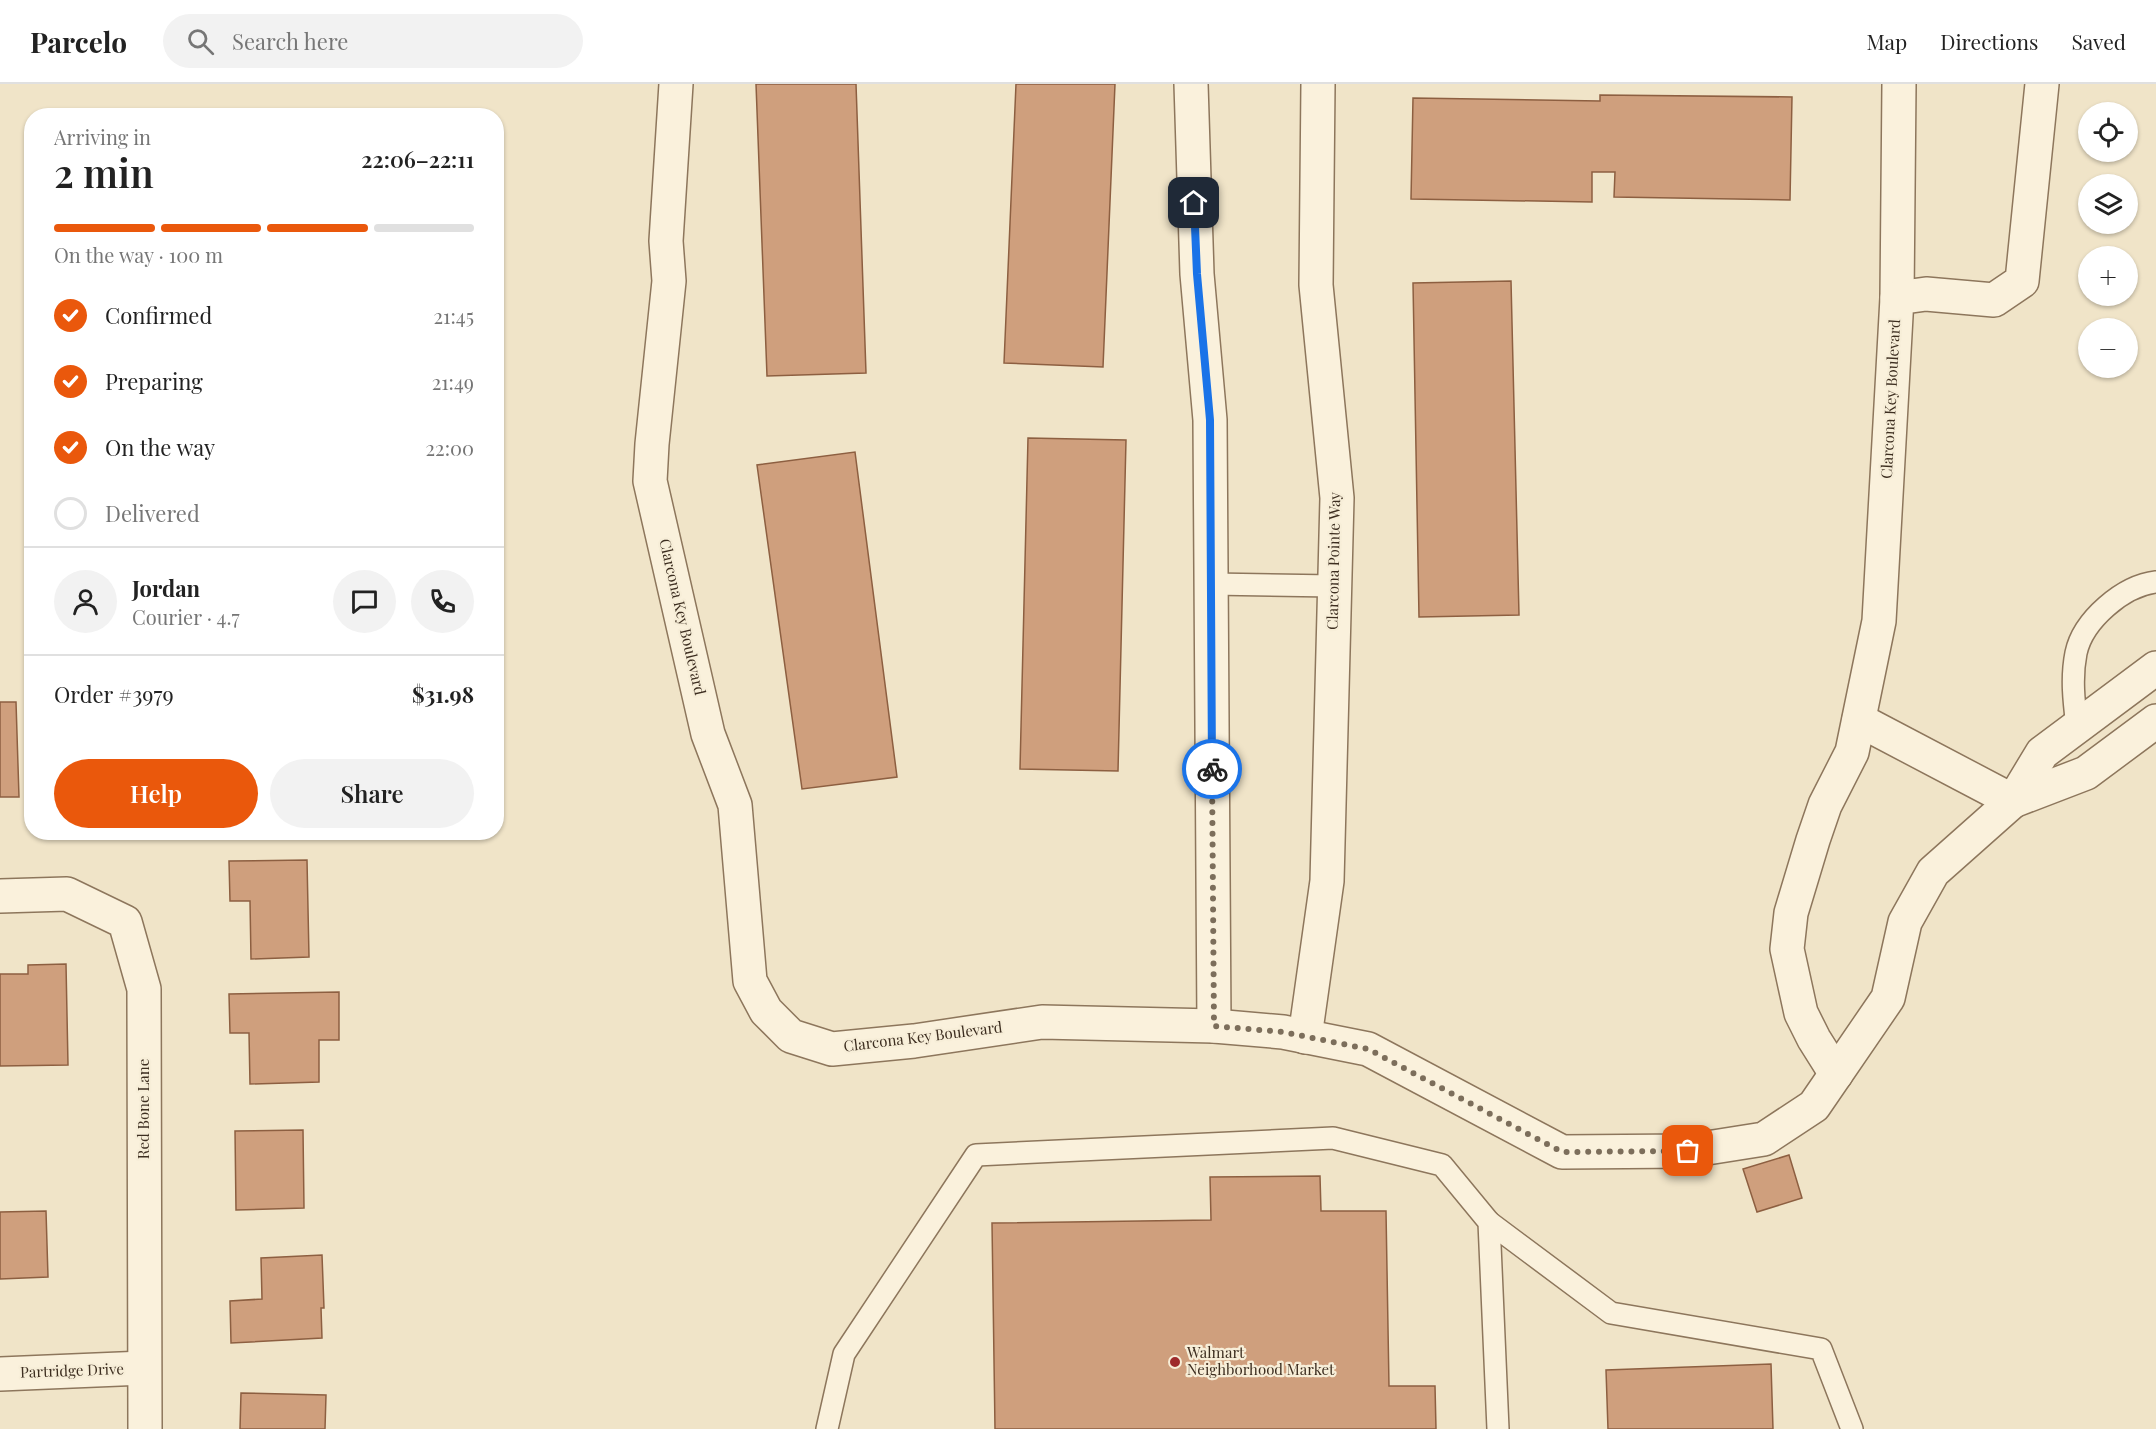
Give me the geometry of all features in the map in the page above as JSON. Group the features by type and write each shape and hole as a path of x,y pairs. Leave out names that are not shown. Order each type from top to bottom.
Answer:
{"street":[{"name":"Clarcona Key Boulevard","path":"676,84 666,241 669,281 650,481 708,734 735,805 750,981 766,1011 791,1036 832,1048 914,1041 1042,1022 1214,1026 1283,1032 1368,1049 1562,1152 1688,1151 1764,1139 1814,1106 1888,998 1905,921 1933,872 2013,801 2042,753 2156,668"},
{"path":"1191,84 1197,274 1210,420 1214,1026"},
{"name":"Clarcona Pointe Way","path":"1305,1037 1327,881 1336,498 1316,285 1318,84"},
{"path":"1897,298 1899,84"},
{"name":"Clarcona Key Boulevard","path":"1836,1074 1801,1013 1787,949 1791,913 1813,840 1825,805 1852,752 1879,621 1897,298 1926,294 1994,300 2022,281 2042,84"},
{"path":"1859,720 2013,801"},
{"name":"Clarcona Key Boulevard","path":"2013,801 2086,773 2156,721"},
{"name":"Red Bone Lane","path":"0,896 67,894 125,922 144,989 145,1429"},
{"name":"Partridge Drive","path":"0,1374 144,1368"}],"lane":[{"path":"2077,727 2072,693 2076,651 2094,617 2119,595 2146,583 2156,582"},
{"path":"1210,584 1334,586"},
{"path":"826,1429 844,1353 976,1155 1333,1138 1442,1166 1489,1222 1611,1313 1821,1349 1852,1429"},
{"path":"1489,1222 1498,1429"}],"building":[{"path":"756,84 856,84 866,373 767,376"},
{"path":"1016,84 1115,84 1103,367 1004,363"},
{"path":"1600,95 1792,97 1790,200 1614,197 1615,172 1592,172 1592,202 1411,199 1413,98 1600,101"},
{"path":"1511,281 1519,615 1419,617 1413,283"},
{"path":"1028,438 1126,440 1118,771 1020,769"},
{"path":"855,452 897,777 802,789 757,465"},
{"path":"0,702 16,702 19,797 0,797"},
{"path":"307,860 309,957 251,959 250,901 230,901 229,861"},
{"path":"66,964 68,1065 0,1066 0,974 28,974 28,965"},
{"path":"339,992 339,1040 319,1040 319,1082 250,1084 249,1033 230,1033 229,994"},
{"path":"303,1130 304,1208 236,1210 235,1131"},
{"path":"1789,1155 1802,1198 1757,1212 1743,1169"},
{"path":"1320,1176 1321,1211 1386,1211 1389,1386 1435,1386 1436,1429 995,1429 992,1223 1211,1220 1210,1177"},
{"path":"46,1211 48,1277 0,1279 0,1212"},
{"path":"322,1255 324,1308 321,1308 322,1338 231,1343 230,1301 262,1299 261,1258"},
{"path":"1771,1364 1773,1429 1608,1429 1606,1370"},
{"path":"241,1393 326,1395 325,1429 240,1429"}],"way so far":[{"path":"1212,769 1214,1026 1283,1032 1368,1049 1562,1152 1688,1151"}],"place":[{"name":"Walmart Neighborhood Market","path":"1175,1362"}],"route":[{"path":"1194,203 1197,274 1210,420 1212,769"}]}
